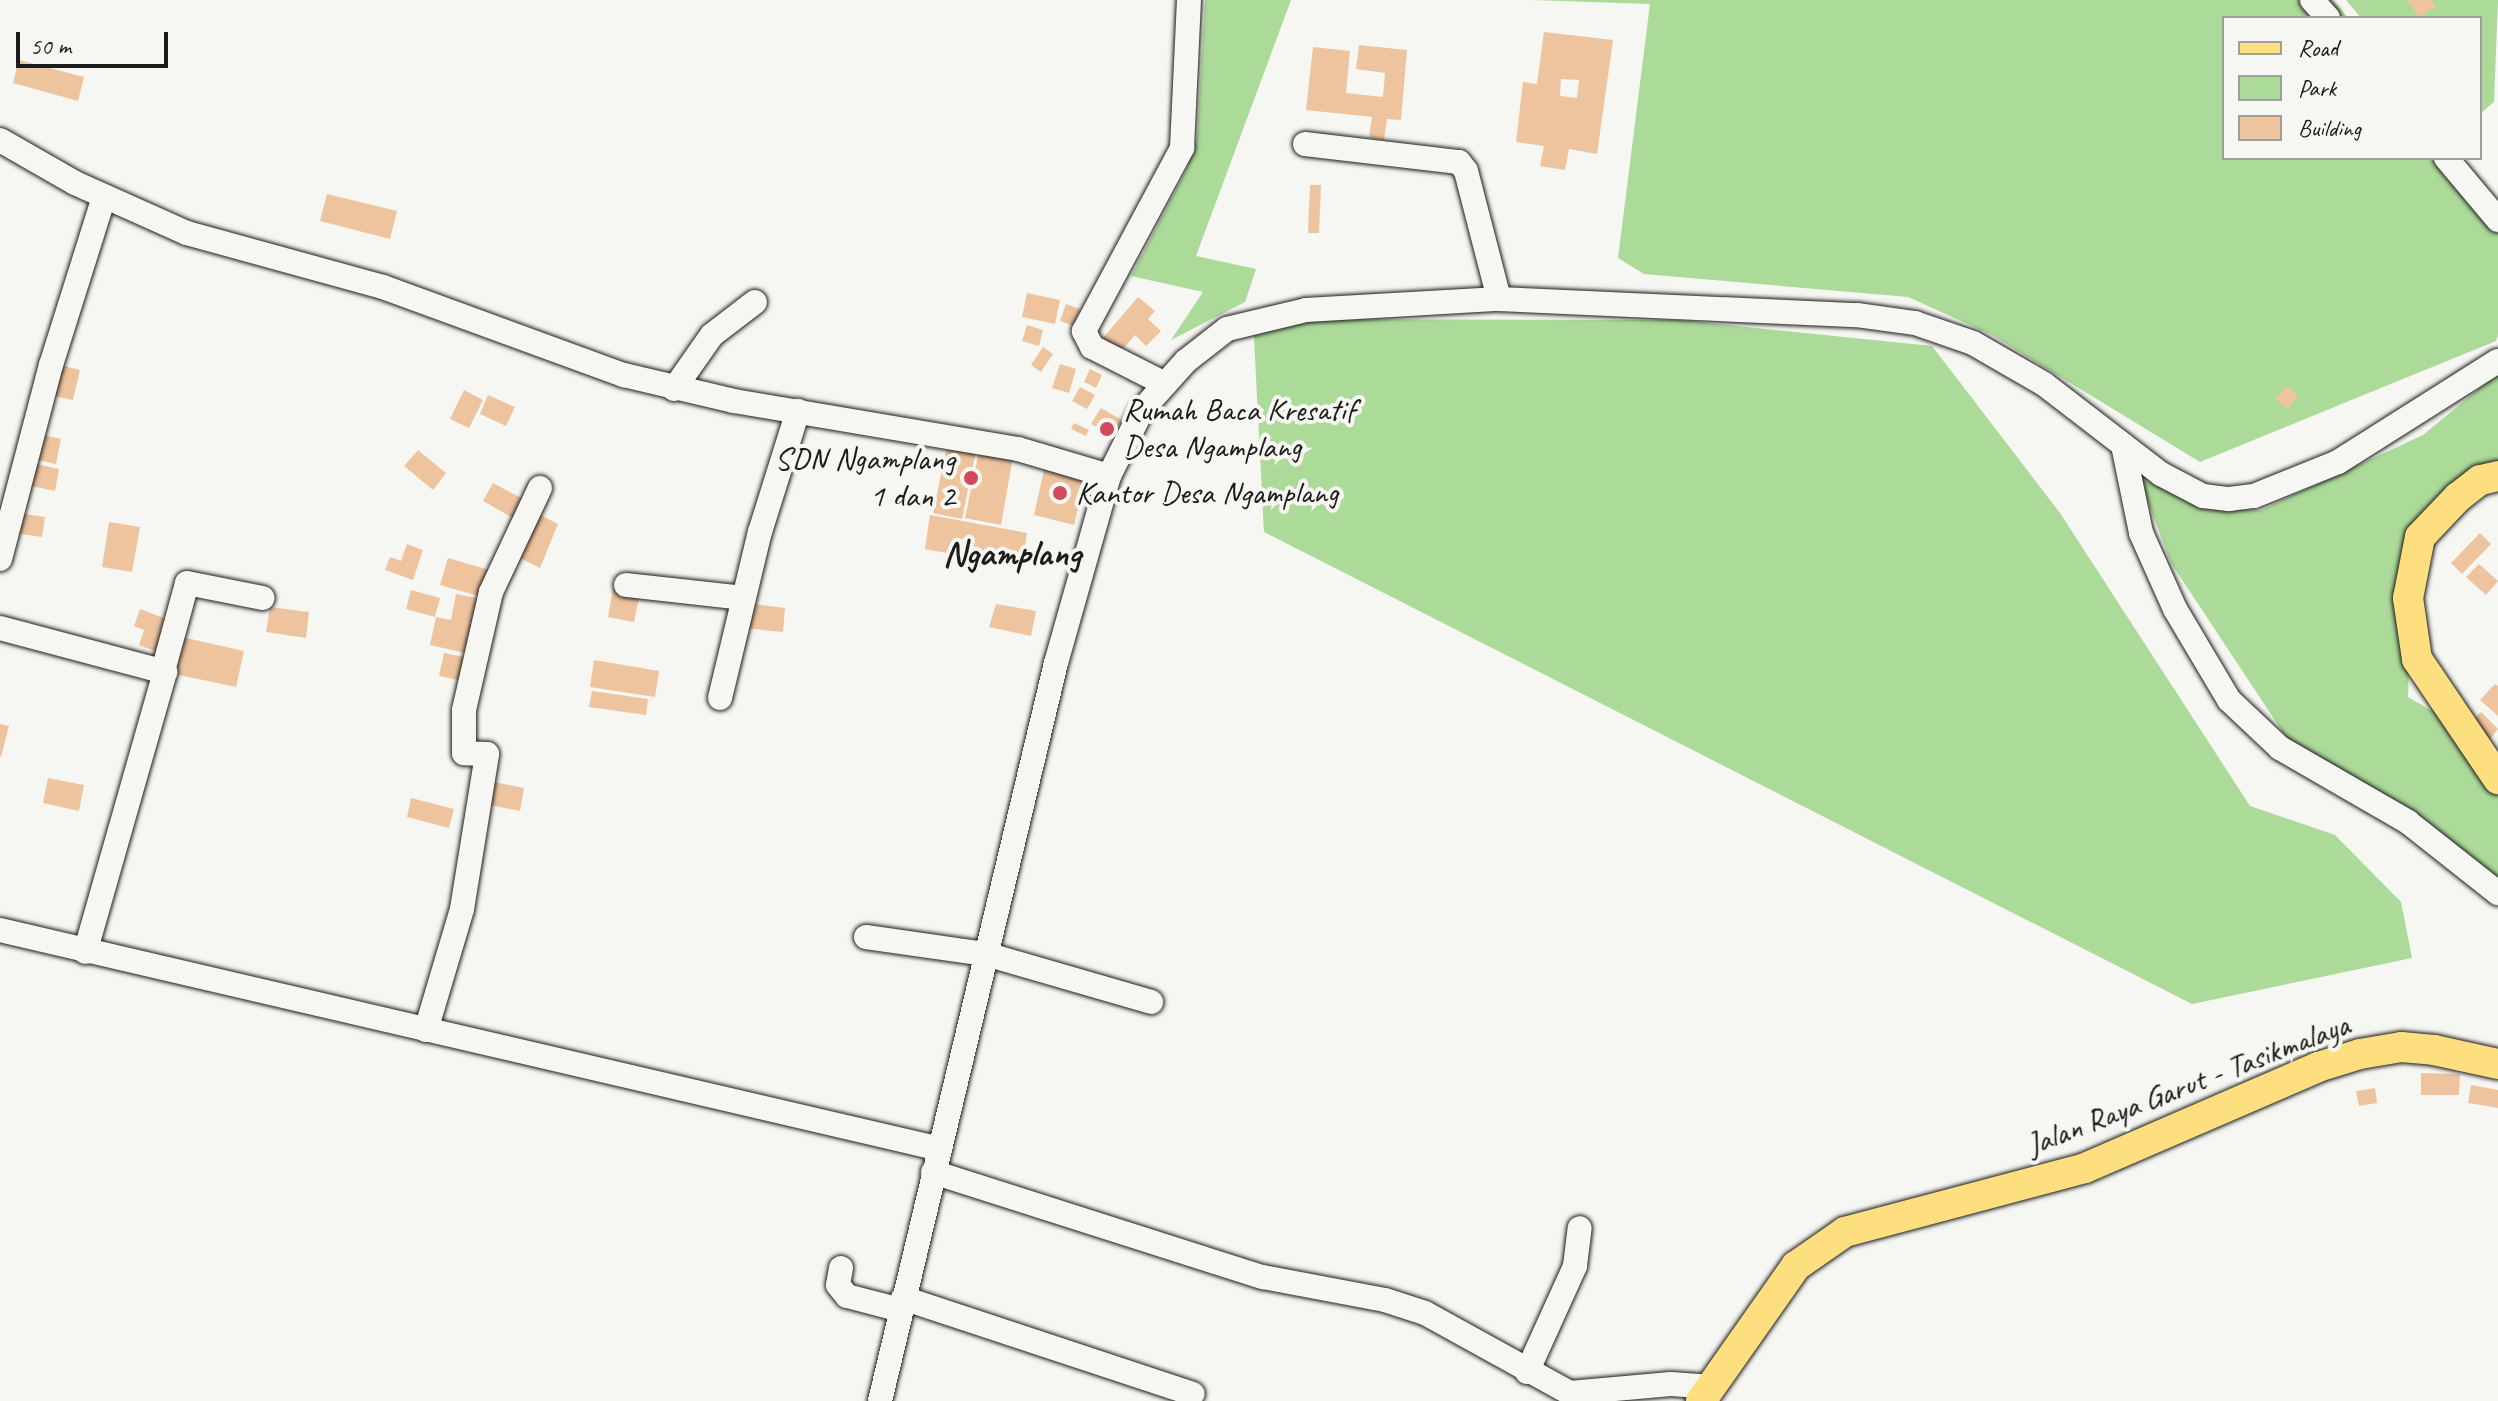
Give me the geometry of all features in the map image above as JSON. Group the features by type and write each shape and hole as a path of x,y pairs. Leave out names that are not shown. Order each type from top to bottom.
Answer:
{"main road":[{"path":"2498,476 2480,480 2458,497 2420,537 2408,598 2417,659 2498,779"},
{"name":"Jalan Raya Garut - Tasikmalaya","path":"1706,1394 1796,1266 1855,1228 2085,1168 2318,1067 2360,1054 2412,1048 2498,1064"}],"street":[{"path":"1165,384 1092,347 1084,331 1182,148 1189,0"},
{"path":"2312,0 2326,16"},
{"path":"0,140 104,197 213,242 383,287 507,336 674,389 1018,449 1109,476"},
{"path":"1305,144 1459,162 1466,171 1499,299"},
{"path":"2448,160 2498,220"},
{"path":"0,559 51,365 104,197"},
{"path":"880,1401 935,1160 1056,663 1109,476 1133,424 1165,384 1227,329 1253,319 1306,310 1499,299 1857,315 1915,323 1973,343 2044,384 2161,474 2203,496 2254,496 2338,462 2498,361"},
{"path":"674,389 712,335 755,302"},
{"path":"720,698 743,598 798,411"},
{"path":"2123,445 2141,533 2175,609 2229,700 2280,748 2408,822 2498,893"},
{"path":"426,1030 462,909 487,754 464,753 464,710 491,592 540,488"},
{"path":"85,952 166,684 163,671 187,583 263,598"},
{"path":"626,585 743,598"},
{"path":"0,628 163,671"},
{"path":"0,930 426,1030 935,1160 1263,1277 1385,1300 1425,1313 1556,1389 1581,1397 1671,1384 1706,1394"},
{"path":"866,937 986,954 1151,1002"},
{"path":"1527,1372 1575,1266 1580,1228"},
{"path":"841,1268 838,1285 847,1296 902,1304 1193,1394"}],"green space":[{"path":"1205,0 1291,0 1196,256 1256,269 1245,302 1171,340 1203,292 1131,276 1186,171 1197,140"},
{"path":"1531,0 2333,0 2346,16 2222,16 2222,160 2462,160 2498,205 2496,341 2200,462 1992,335 1908,297 1644,274 1618,258 1650,4"},
{"path":"2346,0 2498,0 2494,102 2482,112 2482,16 2359,16"},
{"path":"1253,319 1679,320 1932,346 2060,513 2250,806 2335,835 2401,902 2412,958 2192,1004 1264,532"},
{"path":"2498,373 2498,462 2413,552 2408,697 2458,726 2498,779 2498,880 2427,821 2288,740 2171,563 2139,478 2212,508 2261,510 2423,435"}],"building":[{"path":"2407,0 2431,0 2436,7 2418,16"},
{"path":"1544,32 1613,40 1597,154 1569,149 1565,170 1540,166 1544,146 1516,142 1523,82 1537,84","holes":["1561,79 1579,80 1577,98 1560,96"]},
{"path":"1359,45 1407,50 1401,120 1387,119 1384,140 1369,137 1372,117 1306,110 1313,47 1350,51 1346,93 1383,97 1385,73 1356,69"},
{"path":"19,60 84,77 78,101 13,83"},
{"path":"1310,185 1321,185 1319,233 1308,233"},
{"path":"327,194 397,211 390,239 320,221"},
{"path":"1027,293 1060,300 1055,324 1022,317"},
{"path":"1138,297 1155,311 1148,319 1161,331 1146,346 1135,335 1120,353 1103,338"},
{"path":"1066,304 1080,309 1074,326 1060,321"},
{"path":"1027,325 1043,330 1039,346 1022,341"},
{"path":"1043,347 1053,354 1041,372 1031,365"},
{"path":"1060,364 1076,369 1069,393 1052,388"},
{"path":"60,365 80,370 73,400 53,396"},
{"path":"1090,369 1102,375 1096,388 1084,382"},
{"path":"2287,386 2298,396 2288,409 2275,399"},
{"path":"1080,387 1095,395 1087,409 1072,401"},
{"path":"464,390 483,400 469,428 450,419"},
{"path":"488,395 515,407 506,426 480,414"},
{"path":"1101,408 1122,420 1113,436 1091,424"},
{"path":"1074,423 1089,430 1086,436 1071,429"},
{"path":"34,433 61,439 56,464 29,458"},
{"path":"948,441 977,446 962,519 933,513"},
{"path":"980,446 1014,451 1001,525 965,518"},
{"path":"418,450 446,473 433,490 404,466"},
{"name":"Kantor Desa Ngamplang","path":"1046,461 1087,471 1074,525 1034,515"},
{"path":"31,463 59,469 55,491 26,485"},
{"path":"493,483 530,503 520,522 483,501"},
{"path":"533,511 558,524 540,568 514,555 527,527 539,532 526,525"},
{"path":"18,513 45,517 42,537 15,533"},
{"path":"930,515 1027,533 1022,567 925,549"},
{"path":"109,522 140,527 132,572 102,567"},
{"path":"2480,533 2491,544 2462,574 2451,563"},
{"path":"407,544 423,550 413,580 385,570 390,557 401,561"},
{"path":"448,558 489,570 482,597 440,585"},
{"path":"2479,564 2498,581 2486,595 2466,577"},
{"path":"613,588 640,593 634,622 608,617"},
{"path":"411,590 440,598 435,617 406,609"},
{"path":"456,594 486,600 481,625 462,622 481,626 474,655 430,645 436,617 451,620"},
{"path":"746,603 785,608 783,632 743,628"},
{"path":"996,604 1036,611 1031,636 989,627"},
{"path":"270,607 309,612 306,638 266,632"},
{"path":"140,609 169,620 157,652 139,645 144,630 134,626"},
{"path":"173,635 244,651 236,687 165,672"},
{"path":"444,653 468,658 463,681 439,676"},
{"path":"594,660 659,671 655,697 590,687"},
{"path":"2495,684 2498,686 2498,716 2480,700"},
{"path":"592,691 648,699 646,715 589,707"},
{"path":"2481,712 2498,729 2490,739 2472,721"},
{"path":"0,724 9,726 1,757 0,756"},
{"path":"48,778 84,785 79,811 43,803"},
{"path":"489,781 524,788 520,811 485,804"},
{"path":"411,798 454,809 449,828 407,817"},
{"path":"2421,1073 2460,1074 2459,1095 2421,1095"},
{"path":"2471,1085 2498,1090 2498,1108 2468,1103"},
{"path":"2375,1088 2377,1103 2359,1106 2356,1091"}],"place":[{"name":"Rumah Baca Kresatif Desa Ngamplang","path":"1107,429"},
{"name":"SDN Ngamplang 1 dan 2","path":"971,478"},
{"name":"Kantor Desa Ngamplang","path":"1060,493"}],"district":[{"name":"Ngamplang","path":"1012,554"}]}
